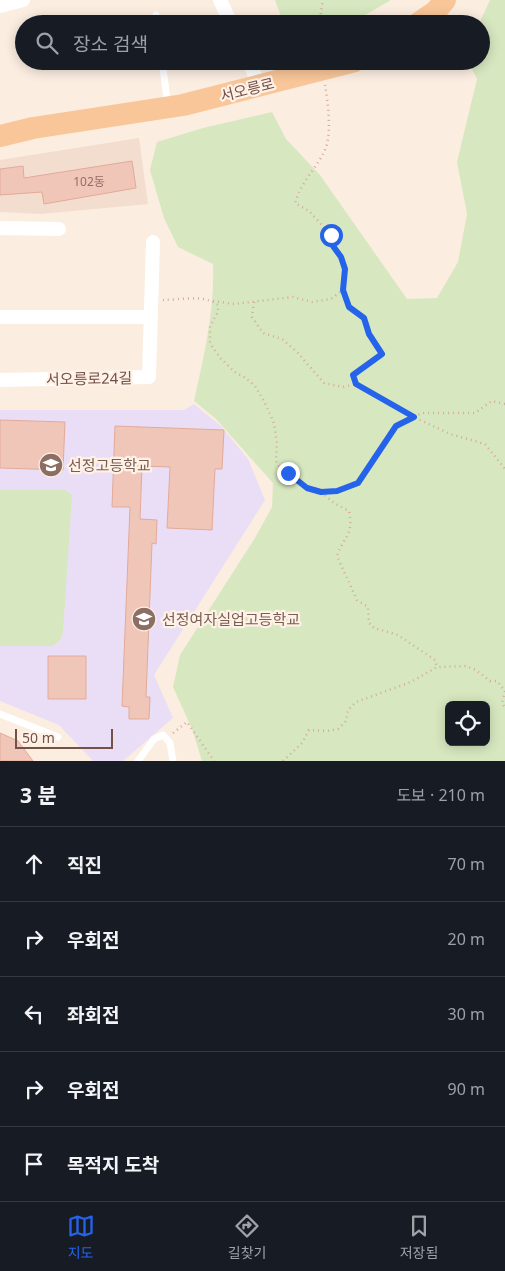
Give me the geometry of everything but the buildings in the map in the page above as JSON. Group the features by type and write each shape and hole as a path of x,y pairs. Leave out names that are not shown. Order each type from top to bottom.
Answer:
{"main road":[{"path":"430,15 445,0"},
{"name":"서오릉로","path":"0,136 33,128 168,107 320,70"}],"street":[{"path":"0,6 23,0"},
{"path":"220,0 227,15"},
{"path":"253,70 259,86"},
{"path":"0,228 59,229"},
{"name":"서오릉로24길","path":"0,380 149,377 153,242"},
{"path":"0,317 151,317"}],"lane":[{"path":"163,70 168,107"},
{"path":"0,714 58,738"},
{"path":"138,761 158,736 163,735 167,738 172,761"}],"path":[{"path":"320,15 323,0"},
{"path":"324,80 328,108 327,144 298,192 294,203 309,211 331,235 333,246 341,257 345,269 343,290 349,307 364,318 369,334 382,354 353,375 356,384 414,417 450,434 485,444 505,469"},
{"path":"151,301 212,300 234,304 293,298 312,302 331,299 343,290"},
{"path":"212,300 218,305 218,312 210,326 210,343 236,373 246,378 255,386 264,401 274,423 277,444 276,461 279,466 284,467 299,483 321,492 334,503 349,511 352,525 350,534 341,544 337,556 357,600 368,607 369,623 374,628 398,635 416,650 435,660 437,667"},
{"path":"254,302 252,317 263,333 282,339 297,352 324,383 343,387 356,384"},
{"path":"321,492 337,491 358,483 396,426 414,417 440,412 454,414 475,412 492,401 505,404"},
{"path":"283,761 302,743 309,730 326,731 338,729 346,721 348,710 356,702 411,682 437,667 466,666 476,670 490,681 497,681 505,690 502,703 505,708"},
{"path":"167,738 187,722 214,761"}],"shaded area":[{"path":"139,138 148,204 41,214 0,212 0,160"},
{"path":"194,404 221,426 248,459 265,500 154,675 173,718 123,761 93,761 59,725 0,701 0,410 184,410"}],"green space":[{"path":"275,0 391,0 365,15 281,15"},
{"path":"490,0 505,0 505,761 202,761 192,729 173,687 180,655 255,538 272,507 273,483 216,419 194,401 211,316 213,264 178,247 164,218 150,170 157,142 203,128 272,112 286,139 320,175 407,299 437,298 458,262 467,214 457,162 477,79 472,70 490,70 490,15 483,15"},
{"path":"0,490 65,490 72,495 63,632 61,639 53,646 0,646"}],"place":[{"name":"선정고등학교","path":"51,465"},
{"name":"선정여자실업고등학교","path":"144,619"}],"route":[{"path":"288,473 292,474 299,483 307,488 321,492 337,491 358,483 396,426 414,417 356,384 353,375 377,360 382,354 369,334 364,318 349,307 343,290 345,269 341,257 333,246 331,235"}]}
